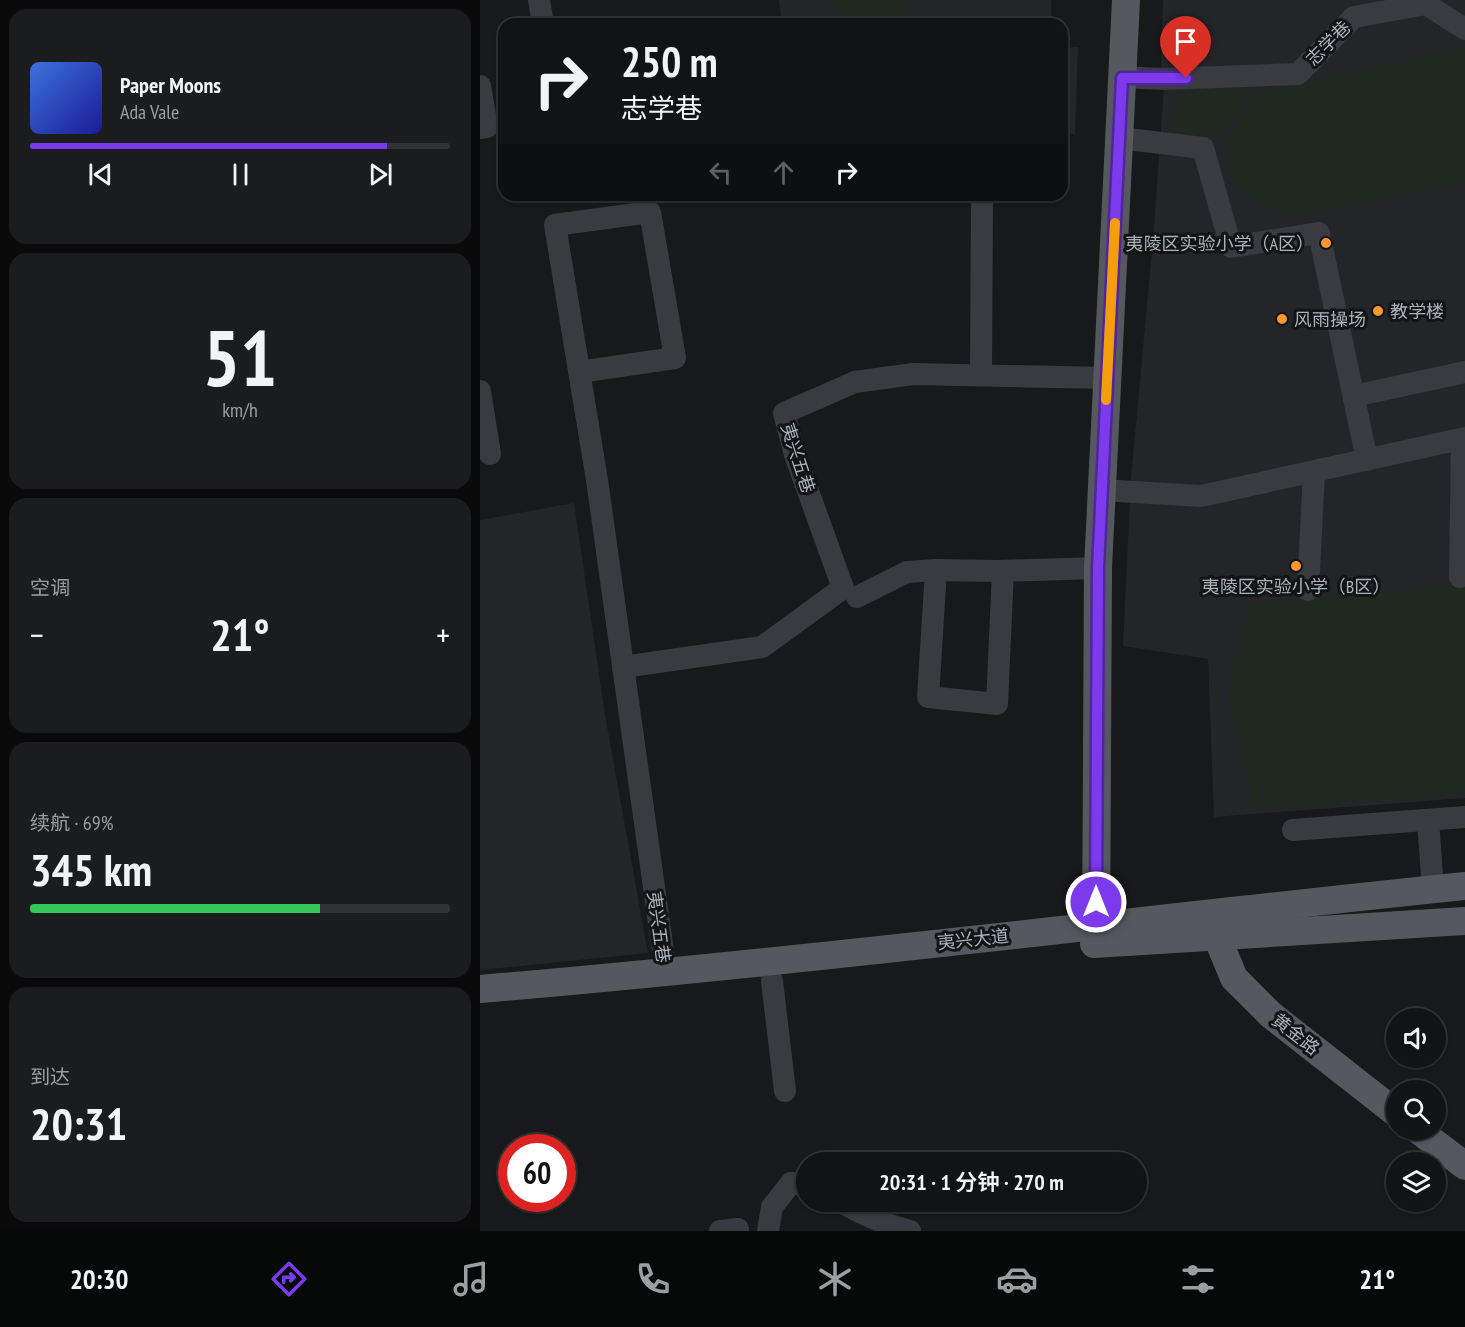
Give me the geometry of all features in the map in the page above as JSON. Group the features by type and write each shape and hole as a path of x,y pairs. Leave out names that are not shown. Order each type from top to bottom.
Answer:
{"main road":[{"path":"1096,934 1098,568 1126,0"},
{"name":"夷兴大道","path":"480,1006 772,981 1096,934 1465,886"},
{"name":"夷兴大道","path":"480,989 1096,934 1217,937 1465,921"},
{"name":"黄金路","path":"1217,937 1234,978 1263,1008 1386,1105"},
{"path":"1431,1140 1465,1166"}],"street":[{"path":"539,0 542,18"},
{"path":"1427,2 1465,30"},
{"name":"志学巷","path":"1122,78 1298,74 1354,17 1427,2"},
{"path":"480,86 487,127 480,128"},
{"path":"1119,138 1203,148 1231,247 1319,234 1367,460"},
{"path":"981,374 982,201"},
{"name":"夷兴五巷","path":"579,372 675,358 650,212 555,225 579,372 597,480 666,973"},
{"path":"1354,396 1465,372"},
{"name":"夷兴五巷","path":"623,667 762,647 843,588 795,455 784,413 855,382 913,374 1107,378"},
{"path":"480,391 490,454"},
{"path":"1101,490 1201,496 1463,439 1460,576"},
{"path":"1308,590 1314,472"},
{"path":"856,597 907,572 1098,568"},
{"path":"936,570 928,697 998,704 1003,571"},
{"path":"1293,830 1465,817"},
{"path":"1428,820 1433,890"},
{"path":"772,981 785,1091"},
{"path":"768,1231 772,1207 791,1183 796,1184"},
{"path":"862,1212 894,1227 910,1231"},
{"path":"720,1231 738,1229 738,1231"}],"shaded area":[{"path":"779,0 1051,0 1051,18 781,18"},
{"path":"833,0 903,0 914,18 844,18"},
{"path":"1163,0 1401,0 1293,68 1161,76"},
{"path":"1439,0 1465,0 1465,17"},
{"path":"1424,13 1465,40 1465,798 1214,817 1208,659 1123,646 1131,478 1153,240 1164,86 1302,79 1356,25"},
{"path":"1078,47 1075,134 1068,134 1068,48"},
{"path":"1465,47 1465,182 1284,218 1234,186 1224,145 1256,94"},
{"path":"1254,87 1222,137 1172,132 1175,94"},
{"path":"574,503 605,715 648,953 480,970 480,520"},
{"path":"1465,585 1465,793 1254,810 1227,688 1251,603"}],"slow traffic":[{"path":"1106,400 1115,223"}],"place":[{"name":"夷陵区实验小学（A区）","path":"1326,243"},
{"name":"教学楼","path":"1378,311"},
{"name":"风雨操场","path":"1282,319"},
{"name":"夷陵区实验小学（B区）","path":"1296,566"}],"route":[{"path":"1096,902 1098,568 1122,78 1186,78"}]}
